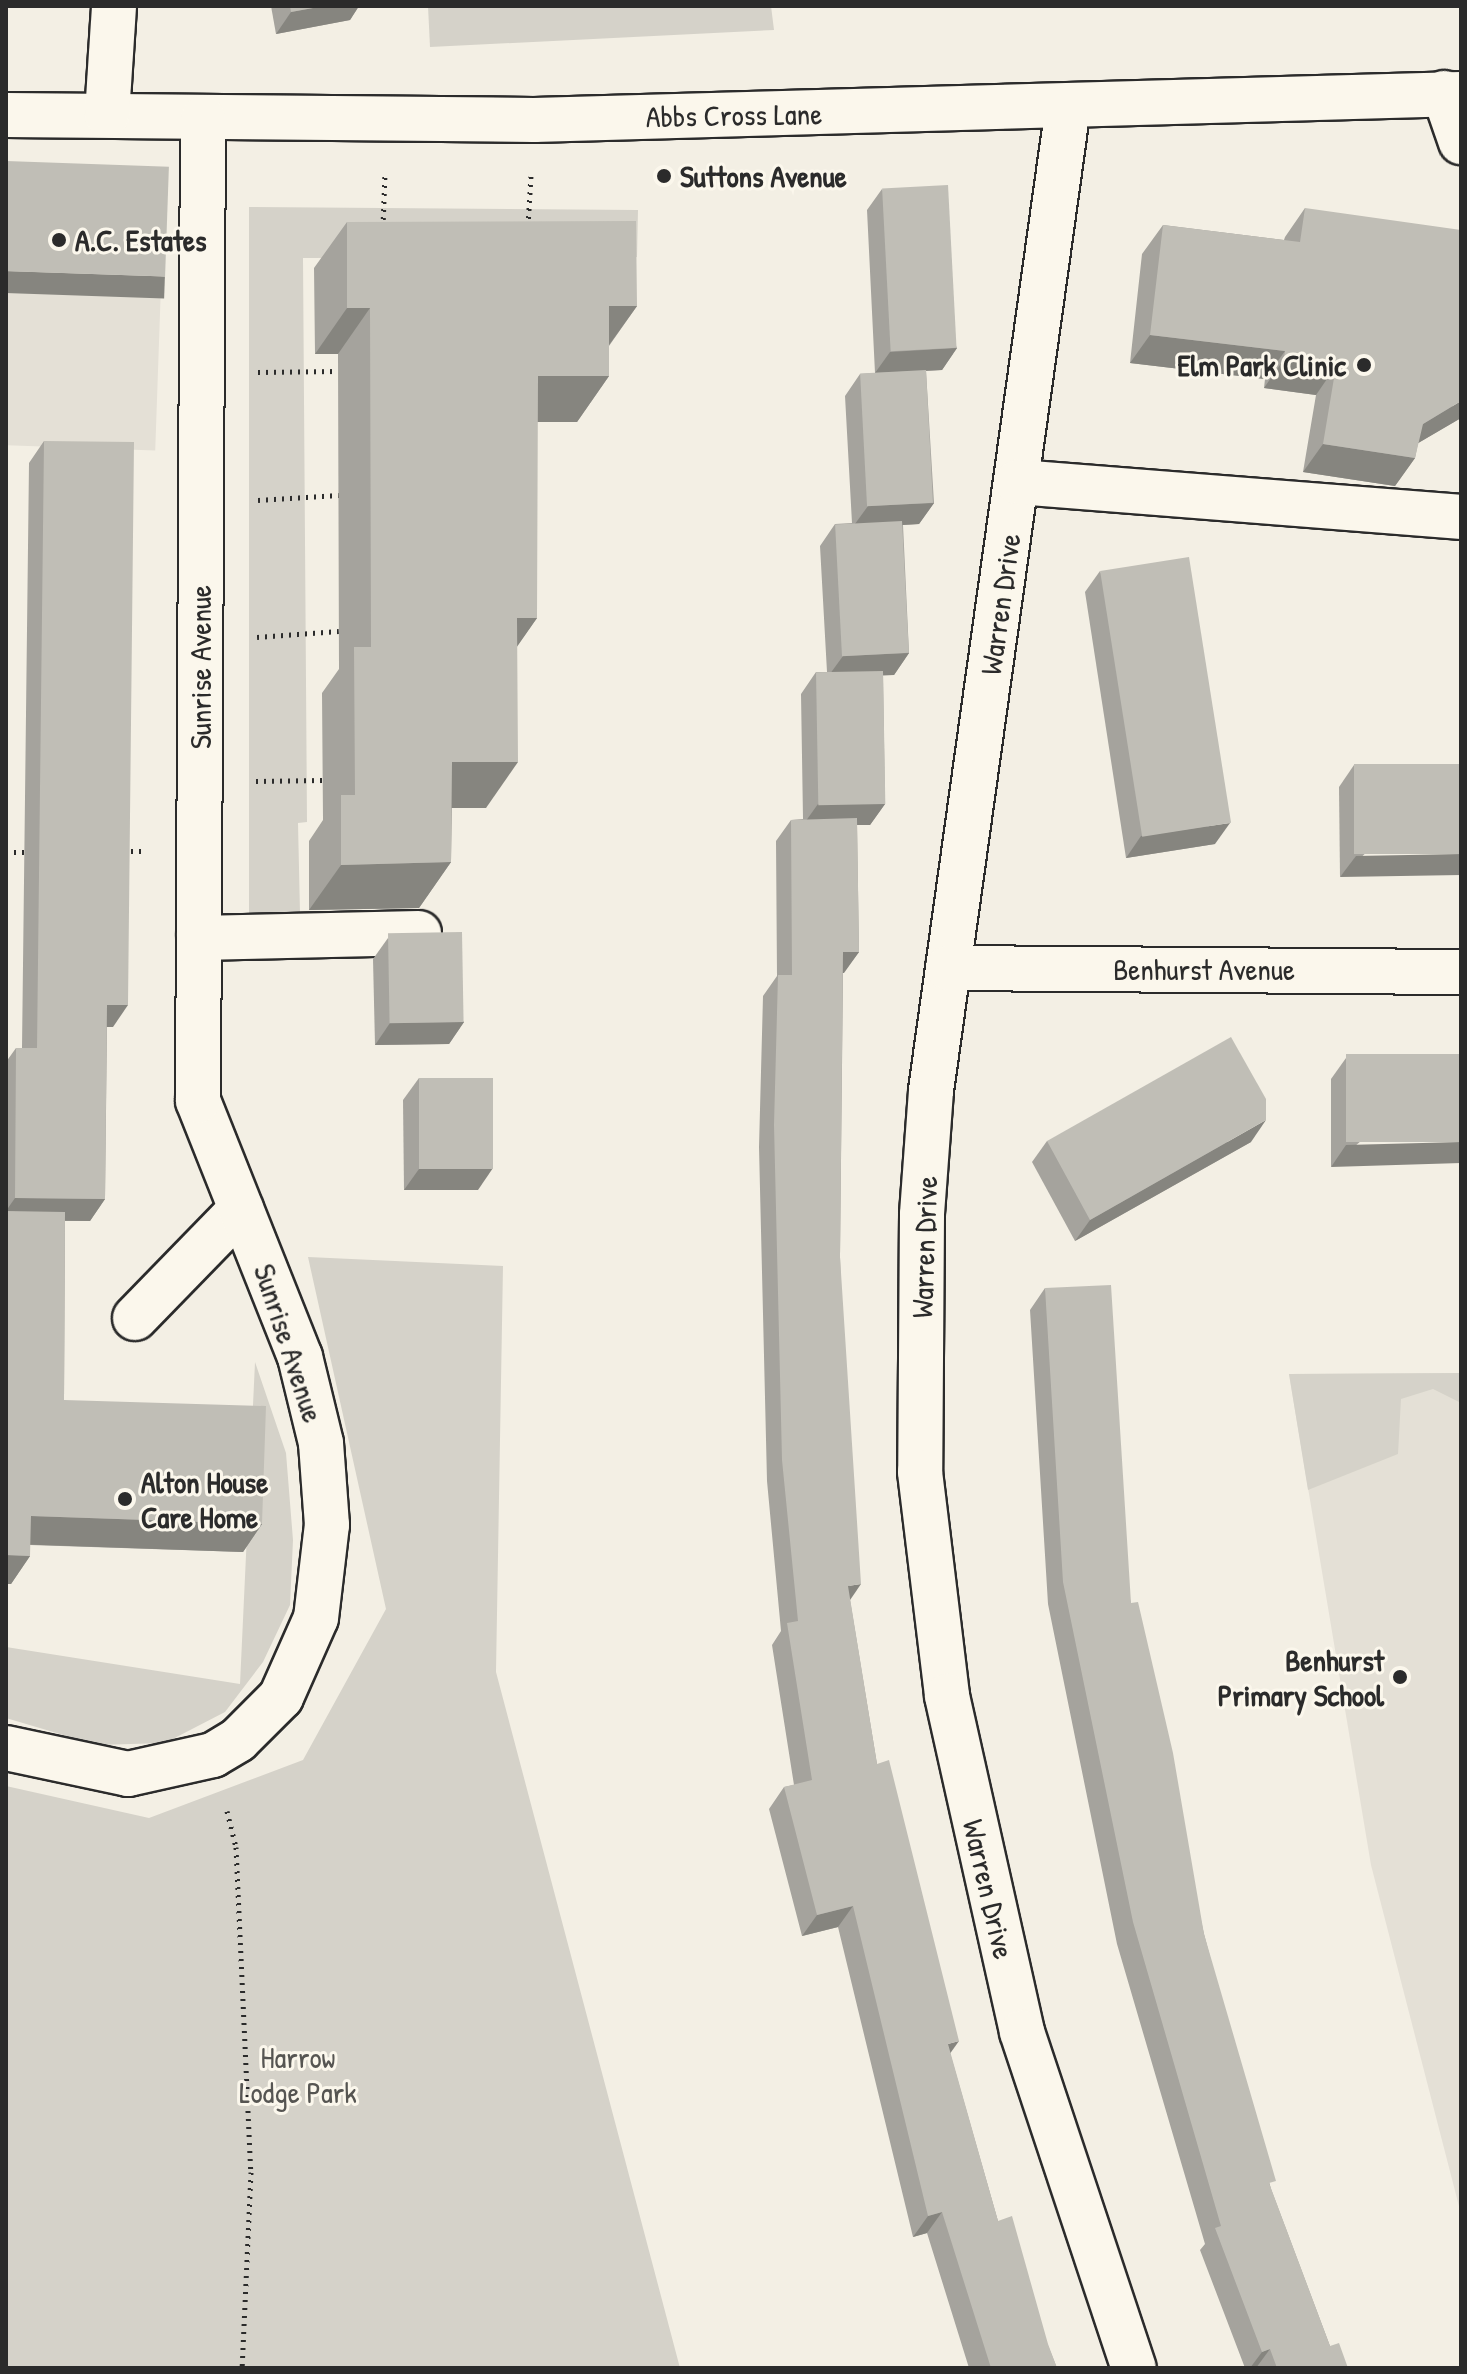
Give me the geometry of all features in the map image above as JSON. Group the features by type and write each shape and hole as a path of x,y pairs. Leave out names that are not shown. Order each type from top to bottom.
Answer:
{"street":[{"path":"107,115 114,6"},
{"path":"1453,94 1461,142"},
{"name":"Abbs Cross Lane","path":"6,115 534,120 1453,94"},
{"name":"Warren Drive","path":"1068,107 948,968 922,1215 920,1472 947,1696 1022,2032 1134,2368"},
{"name":"Sunrise Avenue","path":"6,1748 128,1774 213,1755 281,1697 316,1618 327,1525 321,1443 300,1357 198,1101 203,118"},
{"path":"1018,482 1461,517"},
{"path":"199,938 419,933"},
{"name":"Benhurst Avenue","path":"948,968 1461,972"},
{"path":"135,1318 241,1209"}],"path":[{"path":"382,238 387,120"},
{"path":"527,238 534,120"},
{"path":"201,373 338,371"},
{"path":"201,503 339,495"},
{"path":"200,641 339,631"},
{"path":"199,782 323,780"},
{"path":"110,851 200,851"},
{"path":"6,852 36,852"},
{"path":"213,1755 236,1847 251,2172 242,2368"}],"shaded area":[{"path":"6,167 165,173 155,450 6,445"},
{"name":"Benhurst Primary School","path":"1461,1373 1461,2214 1371,1865 1289,1374"}],"green space":[{"path":"428,6 771,6 774,30 430,47"},
{"path":"249,207 638,210 637,257 303,258 307,822 298,823 301,958 249,959"},
{"name":"Harrow Lodge Park","path":"308,1257 503,1266 496,1672 680,2368 6,2368 6,1786 149,1818 303,1760 386,1609"},
{"path":"255,1362 286,1453 293,1540 290,1605 263,1662 225,1712 165,1743 97,1745 6,1718 6,1647 240,1684"},
{"path":"1461,1373 1461,1403 1433,1389 1401,1399 1398,1454 1308,1490 1289,1374"}],"building":[{"path":"290,6 324,6 291,12"},
{"path":"6,161 169,167 165,277 6,271"},
{"path":"948,185 957,348 891,351 882,188"},
{"name":"Elm Park Clinic","path":"1305,208 1461,230 1461,401 1423,424 1415,458 1323,444 1336,366 1284,359 1285,351 1150,335 1163,225 1300,242"},
{"path":"636,221 637,306 609,306 609,376 538,376 537,618 517,618 518,762 452,762 451,862 341,865 341,795 355,795 354,647 371,647 370,308 347,308 347,222"},
{"path":"926,370 933,503 867,506 860,373"},
{"path":"44,441 134,442 128,1005 107,1005 105,1199 15,1198 16,1048 37,1048"},
{"path":"902,521 909,653 842,656 835,525"},
{"path":"1189,557 1231,823 1142,837 1100,571"},
{"path":"883,671 885,804 818,805 816,672"},
{"path":"1354,764 1461,764 1461,854 1354,854"},
{"path":"857,818 859,952 843,952 840,1257 861,1584 848,1586 877,1764 889,1760 959,2041 948,2044 998,2221 1012,2216 1057,2368 991,2368 942,2212 928,2216 853,1906 817,1915 784,1787 812,1780 787,1623 798,1621 782,1460 774,1125 778,975 792,975 791,820"},
{"path":"462,932 464,1022 390,1023 388,933"},
{"path":"1231,1037 1266,1099 1266,1120 1090,1220 1047,1141"},
{"path":"1346,1054 1461,1054 1461,1142 1346,1142"},
{"path":"419,1078 493,1078 493,1169 419,1169"},
{"path":"6,1211 65,1212 64,1400 266,1406 262,1524 31,1516 30,1556 6,1555"},
{"path":"1111,1285 1131,1603 1138,1602 1173,1753 1204,1934 1276,2181 1269,2183 1330,2346 1339,2343 1348,2368 1277,2368 1270,2349 1262,2352 1215,2228 1221,2226 1133,1922 1063,1582 1045,1288"}],"place":[{"name":"Suttons Avenue","path":"664,176"},
{"name":"A.C. Estates","path":"59,240"},
{"name":"Elm Park Clinic","path":"1364,365"},
{"name":"Alton House Care Home","path":"125,1499"},
{"name":"Benhurst Primary School","path":"1400,1677"}]}
